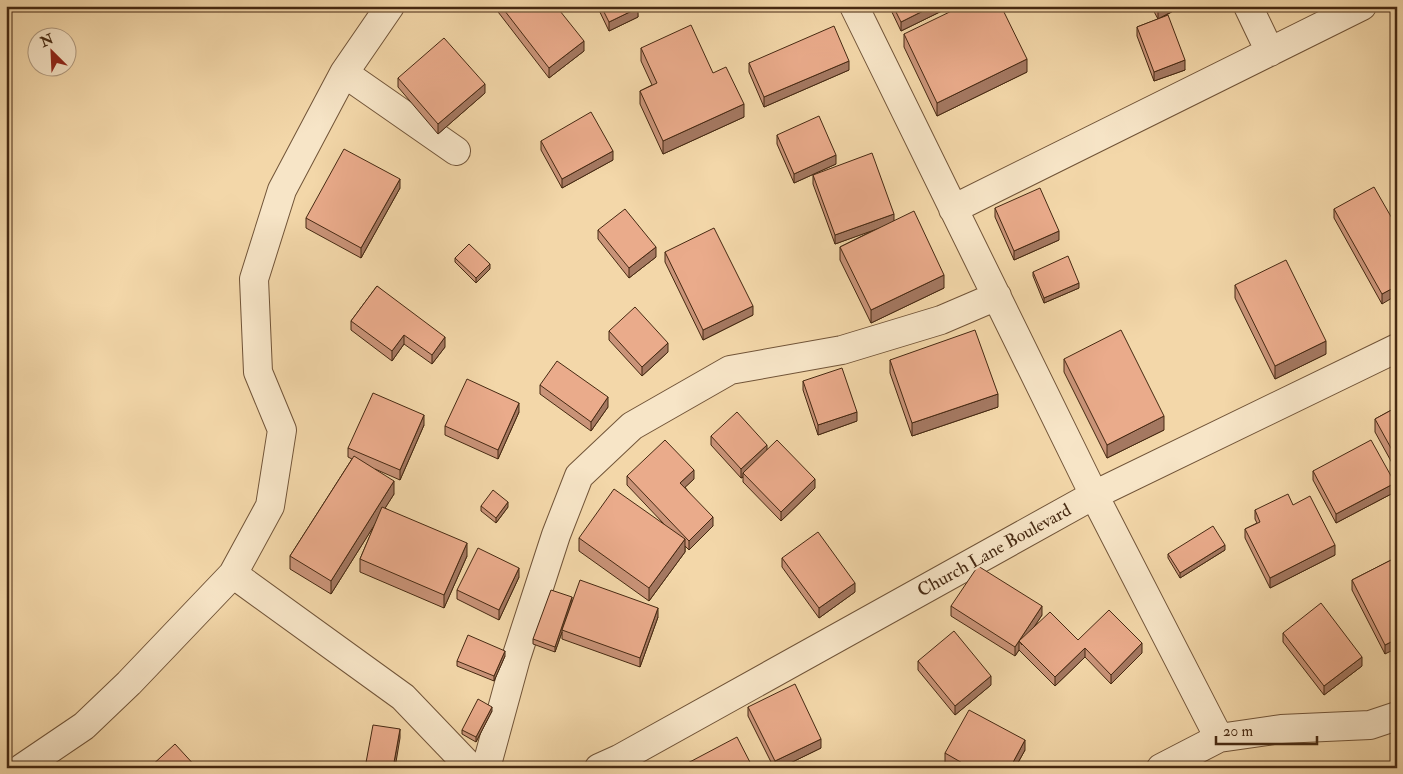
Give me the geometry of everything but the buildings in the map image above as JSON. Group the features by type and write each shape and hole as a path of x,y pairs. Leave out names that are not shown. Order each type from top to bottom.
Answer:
{"street":[{"path":"22,768 84,726 233,574 270,506 282,430 258,372 254,279 282,190 344,73 390,6"},
{"path":"854,6 1094,494 1219,738"},
{"path":"1248,6 1270,52"},
{"path":"954,209 1362,6"},
{"path":"344,73 456,151"},
{"path":"486,768 516,658 556,536 579,476 632,426 730,370 842,350 941,320 996,296"},
{"name":"Church Lane Boulevard","path":"599,768 619,759 1094,494 1397,348"},
{"path":"233,574 403,697 471,768"},
{"path":"1160,768 1219,738 1281,729 1370,724 1397,716"}]}
